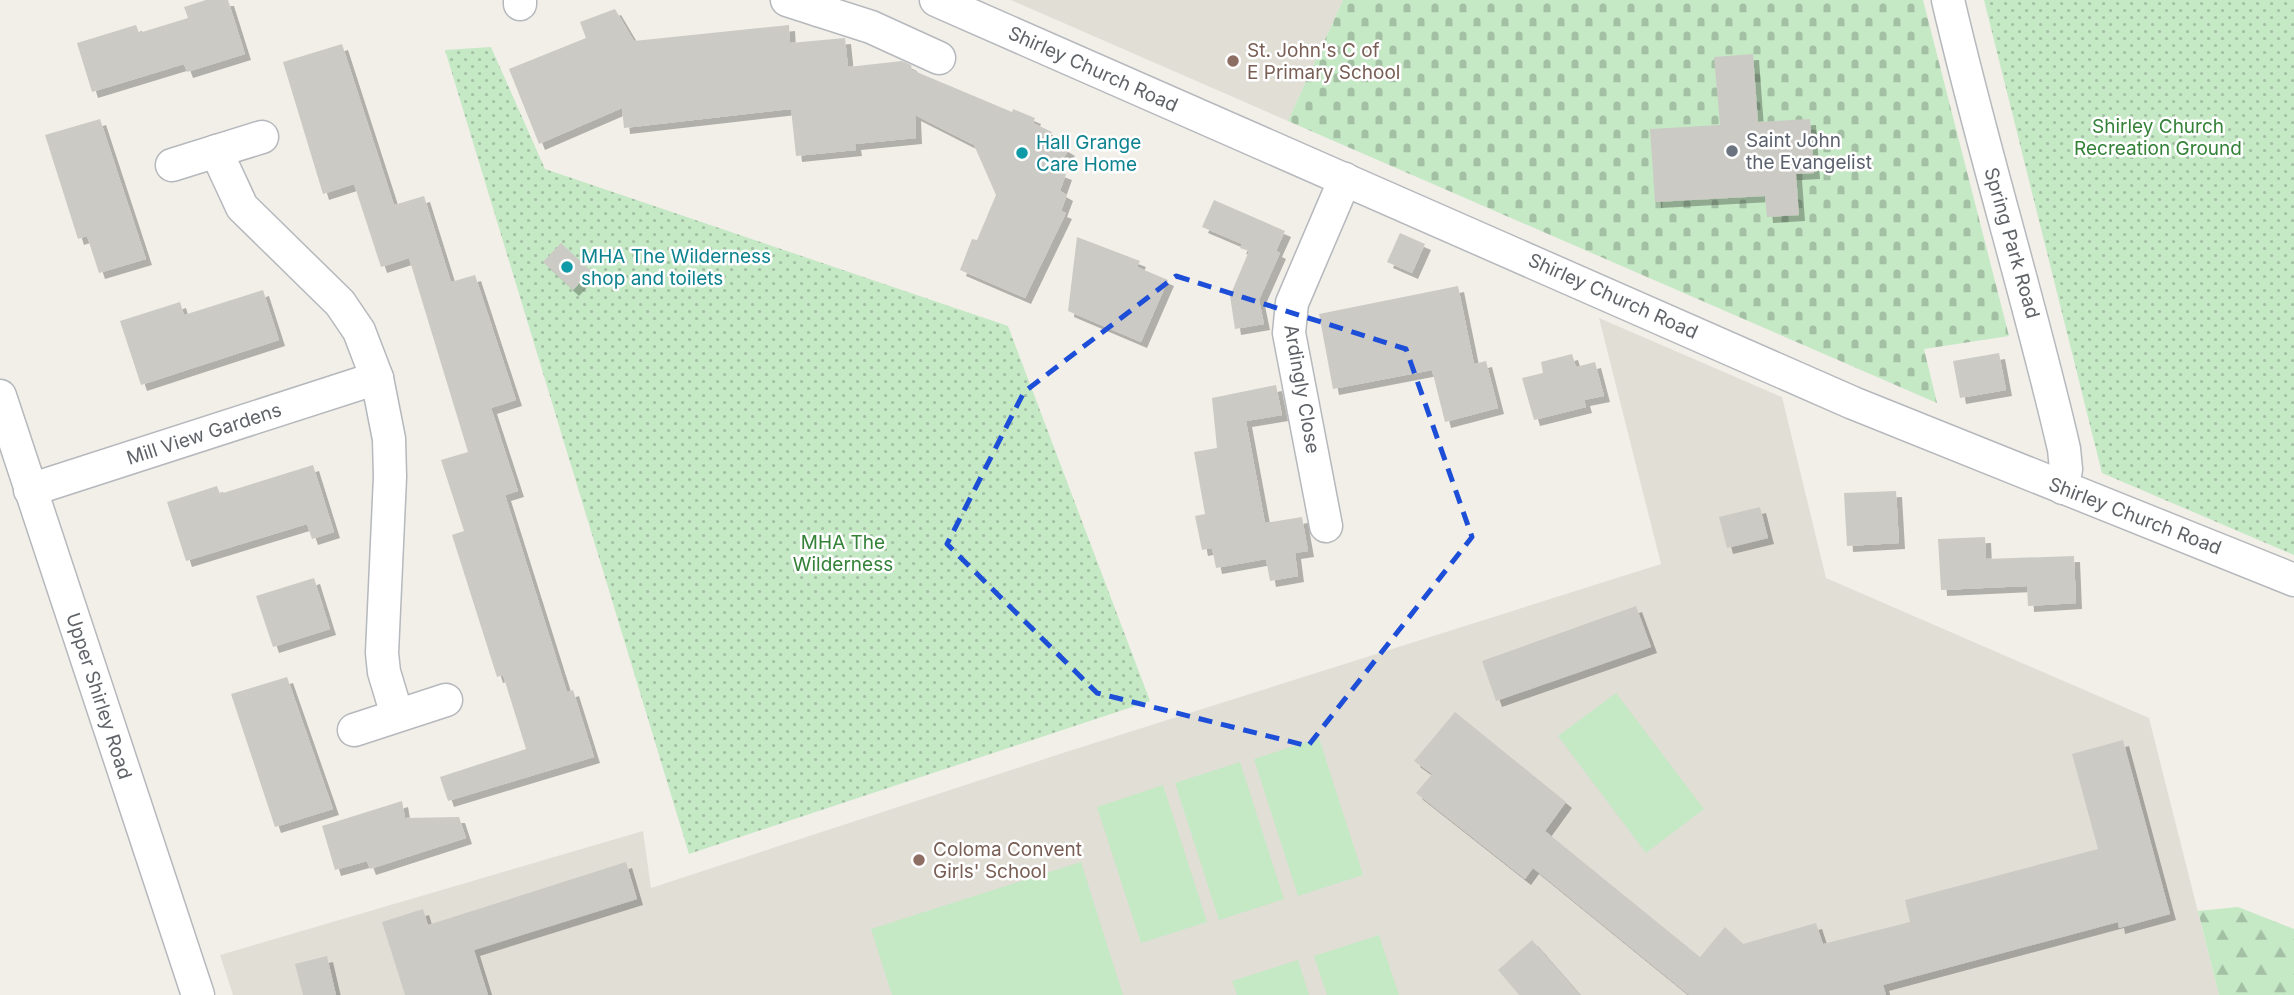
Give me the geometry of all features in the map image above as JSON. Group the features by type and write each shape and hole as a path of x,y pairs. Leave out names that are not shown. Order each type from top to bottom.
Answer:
{"street":[{"path":"787,0 820,5 939,58"},
{"name":"Shirley Church Road","path":"936,0 1853,403 2294,580"},
{"name":"Spring Park Road","path":"1948,0 1973,108 2034,321 2064,449 2066,469 2063,488"},
{"path":"172,164 262,137"},
{"path":"216,151 242,207 340,303 359,331 377,378 389,439 390,477 382,653 384,672 397,715"},
{"name":"Ardingly Close","path":"1326,526 1289,333 1289,318 1292,303 1345,179"},
{"name":"Mill View Gardens","path":"30,490 377,378"},
{"name":"Upper Shirley Road","path":"0,396 198,995"},
{"path":"354,730 446,700"}],"highlighted area":[{"path":"1176,276 1406,349 1472,537 1308,746 1097,693 947,544 1024,392"}],"shaded area":[{"name":"St. John's C of E Primary School","path":"1011,0 1343,0 1288,121"},
{"path":"1599,318 1782,397 1826,578 2149,718 2219,995 233,995 220,955 643,831 651,888 1066,752 1661,564"}],"green space":[{"path":"1343,0 1923,0 2009,336 1924,349 1937,403 1288,121"},
{"name":"Shirley Church Recreation Ground","path":"1984,0 2294,0 2294,555 2102,473"},
{"name":"MHA The Wilderness","path":"491,47 545,169 1008,326 1150,701 689,854 445,50"},
{"path":"1616,693 1704,809 1646,853 1558,736"},
{"path":"1319,738 1363,875 1298,896 1254,759"},
{"path":"1240,762 1284,899 1219,920 1175,783"},
{"path":"1163,785 1207,922 1141,943 1097,807"},
{"path":"1081,862 1123,995 892,995 871,929"},
{"path":"2238,907 2294,929 2294,995 2219,995 2198,911"},
{"path":"1379,935 1399,995 1327,995 1314,956"},
{"path":"1298,960 1309,995 1237,995 1232,981"}],"building":[{"path":"206,0 228,0 245,54 187,72 184,64 92,92 77,43 136,25 139,33 188,18 184,7"},
{"name":"Hall Grange Care Home","path":"615,9 634,41 789,25 790,43 845,38 848,67 902,61 911,65 912,70 1012,112 1013,109 1035,118 1033,123 1052,132 1049,138 1069,150 1055,170 1066,174 1060,191 1067,195 1061,211 1066,213 1025,298 960,270 972,239 977,240 996,195 974,145 915,115 916,138 855,144 856,150 796,156 791,109 624,128 622,108 539,144 509,69 586,38 580,22"},
{"path":"342,44 394,205 424,196 451,282 475,275 516,400 491,408 518,491 505,495 567,692 573,690 594,757 448,801 440,777 526,749 503,675 497,677 452,535 464,531 441,460 468,452 409,258 381,267 354,184 323,194 283,62"},
{"name":"Saint John the Evangelist","path":"1753,54 1758,122 1810,119 1814,173 1796,174 1799,215 1767,217 1765,196 1655,202 1650,129 1720,125 1714,57"},
{"path":"100,119 146,259 99,273 87,236 78,239 45,135"},
{"path":"1214,200 1285,231 1276,251 1280,253 1259,300 1264,324 1235,329 1230,296 1249,251 1240,248 1242,244 1202,227"},
{"path":"1400,233 1425,244 1412,273 1387,262"},
{"path":"1077,237 1140,261 1137,267 1168,280 1141,342 1068,311"},
{"name":"MHA The Wilderness shop and toilets","path":"561,243 591,271 573,290 543,262"},
{"path":"1458,286 1474,364 1486,361 1498,408 1445,422 1432,370 1333,389 1319,314"},
{"path":"263,290 279,340 141,385 120,321 180,302 184,315"},
{"path":"1999,353 2006,390 1960,398 1953,361"},
{"path":"1572,354 1576,367 1595,362 1604,396 1584,400 1586,407 1534,420 1522,378 1543,373 1541,362"},
{"path":"1276,385 1282,415 1246,421 1265,523 1302,517 1308,551 1295,553 1298,576 1270,581 1266,559 1216,568 1212,548 1202,550 1195,516 1205,514 1194,452 1217,448 1212,398"},
{"path":"313,465 334,532 312,539 307,524 186,561 167,502 217,486 220,494"},
{"path":"1896,491 1899,543 1847,546 1844,493"},
{"path":"1760,507 1768,538 1727,548 1719,517"},
{"path":"1985,537 1986,559 2074,556 2076,603 2028,606 2027,586 1941,590 1938,539"},
{"path":"314,578 330,629 273,647 256,596"},
{"path":"1636,606 1651,647 1496,701 1482,661"},
{"path":"287,677 333,809 275,827 231,694"},
{"path":"1455,712 1566,802 1545,831 1700,957 1725,927 1743,944 1816,923 1823,944 1910,922 1905,900 2098,849 2072,754 2123,740 2170,914 2119,928 2118,922 1883,985 1886,995 1689,995 1533,868 1525,879 1416,793 1432,774 1414,761"},
{"path":"402,801 405,818 459,817 466,838 370,869 367,861 335,870 322,826"},
{"path":"626,862 637,899 474,950 488,995 405,995 382,922 423,909 428,925"},
{"path":"1532,940 1580,995 1519,995 1498,970"},
{"path":"327,956 336,995 303,995 295,964"}],"place":[{"name":"St. John's C of E Primary School","path":"1233,61"},
{"name":"Saint John the Evangelist","path":"1732,151"},
{"name":"Hall Grange Care Home","path":"1022,153"},
{"name":"MHA The Wilderness shop and toilets","path":"567,267"},
{"name":"Coloma Convent Girls' School","path":"919,860"}]}
